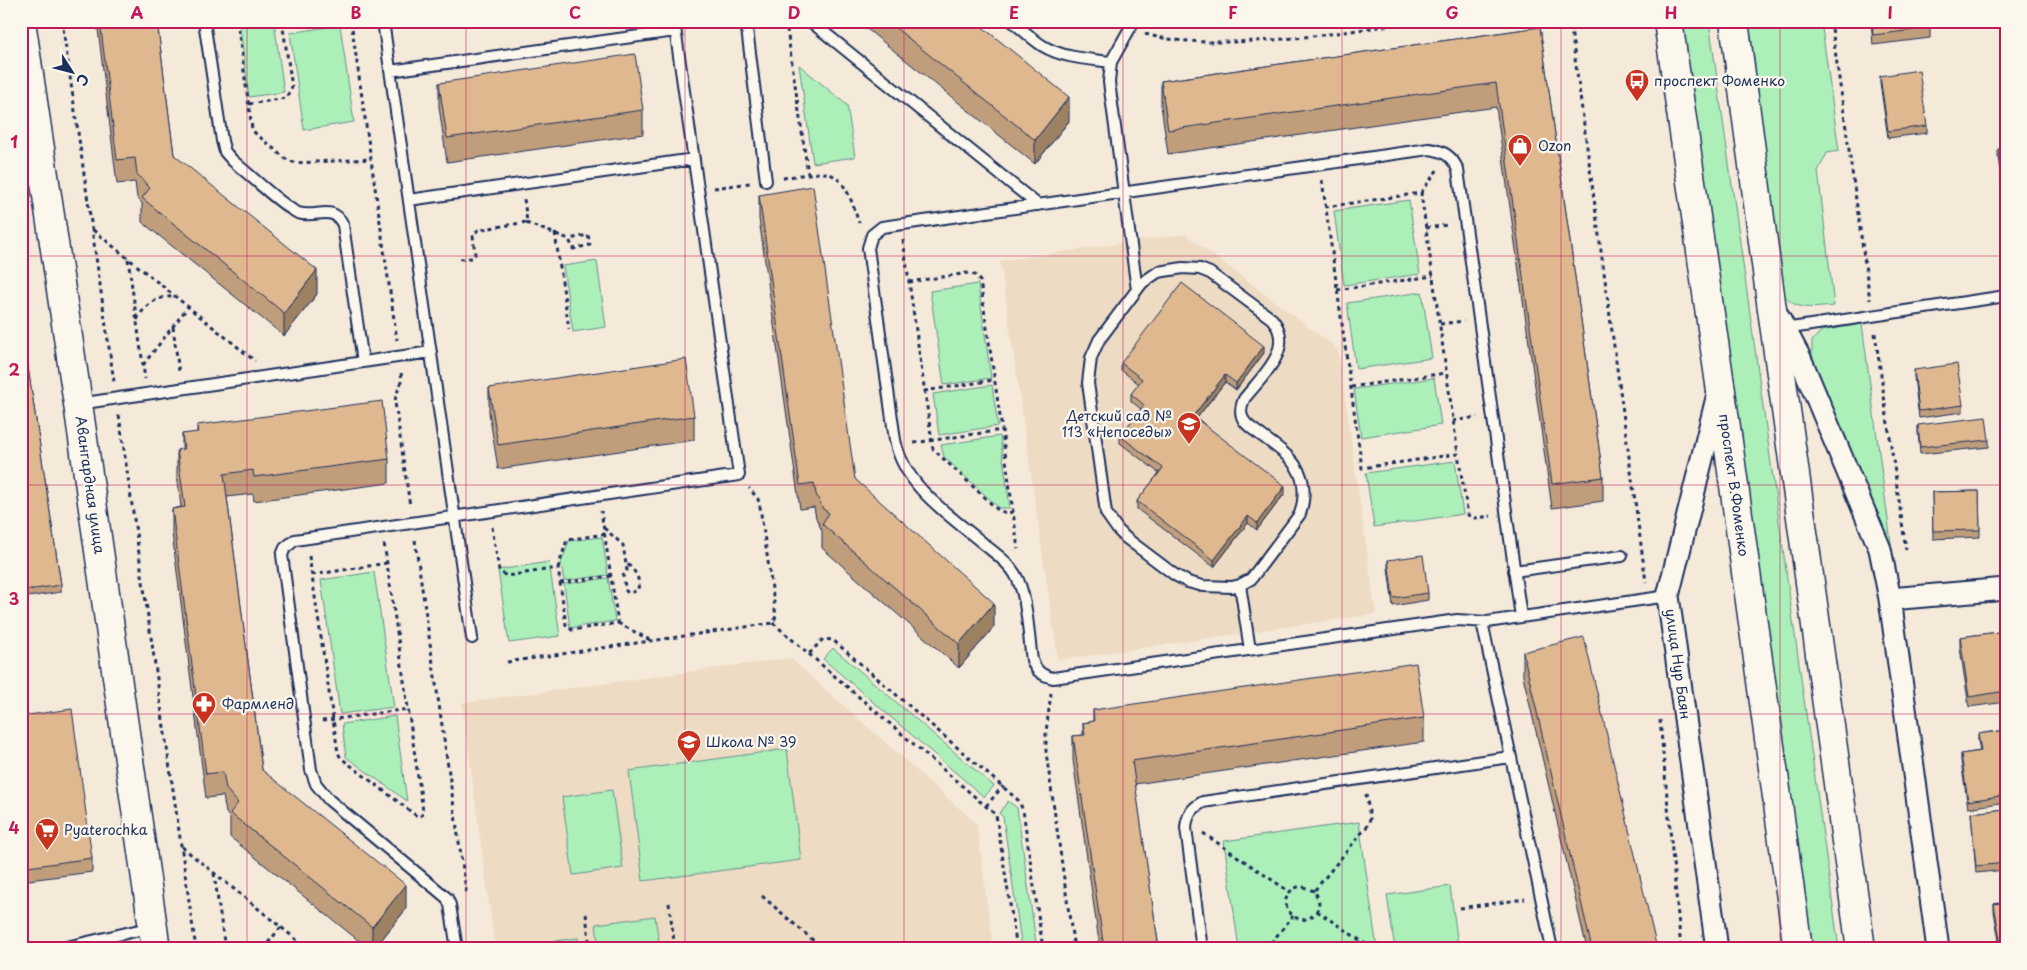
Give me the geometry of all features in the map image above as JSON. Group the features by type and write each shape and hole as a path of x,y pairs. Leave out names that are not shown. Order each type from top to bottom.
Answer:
{"main road":[{"name":"Авангардная улица","path":"21,21 154,938"},
{"name":"проспект В.Фоменко","path":"1668,21 1798,949"},
{"path":"1734,21 1771,302 1780,330 1861,949"}],"street":[{"path":"1780,330 1800,358 1880,549 1890,599 1938,949"},
{"name":"улица Нур Баян","path":"1718,949 1658,597 1720,384"},
{"path":"1890,599 2006,589"}],"lane":[{"path":"204,21 225,152 233,162 292,210 309,215 326,212 340,219 343,225 363,362"},
{"path":"383,21 472,638"},
{"path":"746,21 766,181"},
{"path":"810,21 1038,205"},
{"path":"1012,21 1042,46 1053,51 1073,57 1111,62"},
{"path":"1132,25 1111,62 1109,82 1137,290"},
{"path":"390,71 674,26 739,475 295,540 290,543 282,555 311,770 321,792 444,896 450,905 457,949"},
{"path":"1521,617 1458,170 1448,154 1441,150 1429,148 900,224 882,227 872,235 868,248 896,445 904,465 922,490 997,555 1014,573 1023,597 1035,668 1044,676 1053,678 1457,620 1482,622 1521,617 1658,597"},
{"path":"409,200 694,158"},
{"path":"1184,268 1200,269 1214,276 1272,319 1280,332 1281,347 1278,355 1244,399 1241,414 1244,422 1293,460 1304,482 1304,501 1300,514 1251,578 1240,585 1232,587 1203,586 1182,580 1126,538 1106,513 1088,383 1089,367 1099,340 1137,290 1147,278 1158,272 1184,268"},
{"path":"1780,330 2006,296"},
{"path":"78,404 431,352"},
{"path":"1514,571 1622,556"},
{"path":"1240,585 1250,650"},
{"path":"1482,622 1552,949"},
{"path":"1202,949 1186,828 1186,821 1193,808 1203,802 1510,758"},
{"path":"58,949 154,938"}],"path":[{"path":"62,21 196,949"},
{"path":"237,21 254,132 289,161 298,163 371,159"},
{"path":"249,104 286,98 290,93 292,87 282,21"},
{"path":"351,21 403,384 396,394 395,402 466,890 461,899 450,905"},
{"path":"789,21 787,29 808,174"},
{"path":"1132,25 1147,35 1188,42 1245,42 1303,38 1417,21"},
{"path":"1581,21 1582,28"},
{"path":"1637,21 1571,29 1658,597"},
{"path":"1831,21 1907,558"},
{"path":"1448,154 1421,193 1458,454 1468,515 1475,518 1506,514"},
{"path":"1319,164 1362,468 1458,454"},
{"path":"698,191 824,172 833,176 845,187 868,248"},
{"path":"522,184 526,222"},
{"path":"1325,207 1421,193"},
{"path":"460,259 472,258 475,255 474,235 478,230 526,222 569,239 588,235 590,245 572,249 569,239"},
{"path":"1426,228 1465,223"},
{"path":"900,224 924,391 935,452 998,510 1006,513 1013,512"},
{"path":"92,229 273,375"},
{"path":"555,233 569,329"},
{"path":"128,258 147,393"},
{"path":"909,282 968,273 980,281 1018,545"},
{"path":"1337,290 1433,276"},
{"path":"137,320 142,310 155,300 176,298"},
{"path":"143,365 188,307"},
{"path":"1440,324 1479,319"},
{"path":"172,327 182,388"},
{"path":"1351,387 1446,373"},
{"path":"924,391 994,380"},
{"path":"1453,421 1492,415"},
{"path":"896,445 1002,430"},
{"path":"739,475 755,495 760,507 776,616 773,623"},
{"path":"599,496 618,623"},
{"path":"490,512 499,570 502,574 506,576 558,568"},
{"path":"307,539 337,751 340,756 418,816 422,815 423,811 382,528"},
{"path":"604,528 622,544 627,571 623,576 625,590 628,593 637,592 639,589 637,573 626,563"},
{"path":"605,534 567,540 558,568 566,625 569,629 618,623 651,641"},
{"path":"312,575 387,563"},
{"path":"560,583 611,576"},
{"path":"507,662 773,623 995,814 998,821 1017,949"},
{"path":"809,654 824,639 833,640 1018,800 1023,810 1043,949"},
{"path":"1053,678 1046,732 1046,752 1074,949"},
{"path":"305,724 408,709"},
{"path":"1660,715 1681,949"},
{"path":"1314,891 1369,824 1370,818 1364,779"},
{"path":"986,806 1003,786"},
{"path":"1186,821 1290,892"},
{"path":"181,846 308,949"},
{"path":"214,873 225,949"},
{"path":"1302,886 1314,891 1319,904 1317,911 1306,919 1299,919 1293,916 1286,905 1286,898 1290,892 1302,886"},
{"path":"762,896 823,949"},
{"path":"1460,908 1541,897"},
{"path":"669,903 675,949"},
{"path":"1317,911 1373,949"},
{"path":"586,914 590,949"},
{"path":"1266,949 1293,916"},
{"path":"263,949 281,927"}],"shaded area":[{"name":"Детский сад № 113 «Непоседы»","path":"1185,234 1338,349 1376,614 1058,660 1000,261"},
{"name":"Школа № 39","path":"790,658 977,824 993,949 495,949 462,703"}],"green space":[{"path":"239,21 274,21 284,92 249,97"},
{"path":"1709,21 1839,949 1807,949 1678,23"},
{"path":"1740,21 1821,21 1839,151 1827,153 1818,171 1834,306 1810,308 1796,305 1790,302 1779,289"},
{"path":"340,25 354,122 304,130 290,33"},
{"path":"799,65 847,105 855,157 813,163"},
{"path":"1409,200 1420,274 1344,285 1334,211"},
{"path":"597,261 606,327 573,332 563,266"},
{"path":"978,284 991,378 944,385 930,291"},
{"path":"1422,292 1432,358 1356,369 1347,303"},
{"path":"1862,324 1896,580 1812,356 1812,341 1821,331"},
{"path":"1434,378 1441,425 1361,437 1354,389"},
{"path":"992,385 998,426 939,435 933,394"},
{"path":"1000,436 1010,508 999,508 944,457 941,445"},
{"path":"1455,461 1463,514 1374,527 1366,473"},
{"path":"602,537 608,575 564,581 561,563 569,541"},
{"path":"549,562 560,636 509,643 498,570"},
{"path":"374,572 394,707 340,714 321,580"},
{"path":"608,578 615,621 570,628 564,584"},
{"path":"833,648 994,786 984,797 823,659"},
{"path":"395,716 407,801 346,757 342,724"},
{"path":"787,749 801,860 643,881 629,771"},
{"path":"612,790 623,868 573,875 562,797"},
{"path":"1008,801 1017,808 1037,949 1022,949 1003,817 999,813"},
{"path":"1359,822 1377,949 1239,949 1224,841"},
{"path":"1450,886 1458,945 1435,949 1395,949 1387,895"},
{"path":"655,916 660,949 599,949 596,924"},
{"path":"578,938 580,949 519,949 518,946"}],"building":[{"path":"100,21 157,21 174,155 317,270 284,313 142,198 150,188 137,174 135,158 117,160"},
{"path":"887,21 975,21 1069,97 1035,140"},
{"path":"1872,21 1930,21 1930,28 1873,35"},
{"path":"1540,27 1603,477 1552,484 1496,83 1168,130 1161,81"},
{"path":"635,54 643,110 447,138 439,83"},
{"path":"1919,70 1927,126 1888,131 1880,76"},
{"path":"2006,148 2006,215 1998,149"},
{"path":"813,186 855,479 994,603 959,644 822,524 829,513 823,509 816,494 814,483 800,485 759,195"},
{"path":"1182,283 1264,346 1236,383 1225,375 1193,416 1285,486 1257,523 1248,516 1214,560 1137,501 1163,468 1120,436 1144,405 1131,394 1142,379 1121,363"},
{"path":"21,321 61,585 21,591"},
{"path":"686,359 694,416 498,445 489,388"},
{"path":"1957,364 1963,405 1919,411 1914,370"},
{"path":"382,401 389,459 254,477 253,470 224,474 262,770 406,885 372,927 230,813 238,803 226,789 223,772 206,774 172,509 185,507 177,450 184,449 182,434 198,432 197,425"},
{"path":"1986,417 1989,440 1920,447 1918,425"},
{"path":"1979,491 1980,530 1933,531 1932,492"},
{"path":"1423,555 1428,593 1393,598 1388,560"},
{"path":"2006,631 2006,691 1969,697 1960,637"},
{"path":"1584,637 1657,949 1592,949 1523,652"},
{"path":"1416,663 1424,718 1132,761 1159,949 1104,949 1073,736 1085,735 1083,723 1094,721 1093,710"},
{"path":"72,709 92,858 21,868 21,716"},
{"path":"2006,730 2006,795 1968,801 1961,754 1981,751 1978,734"},
{"path":"2006,809 2006,863 1976,866 1971,813"},
{"path":"2006,902 2006,939 2000,940 1994,904"}],"place":[{"name":"проспект Фоменко","path":"1637,102"},
{"name":"Ozon","path":"1520,167"},
{"name":"Детский сад № 113 «Непоседы»","path":"1189,445"},
{"name":"Фармленд","path":"204,725"},
{"name":"Школа № 39","path":"689,763"},
{"name":"Pyaterochka","path":"47,851"}]}
